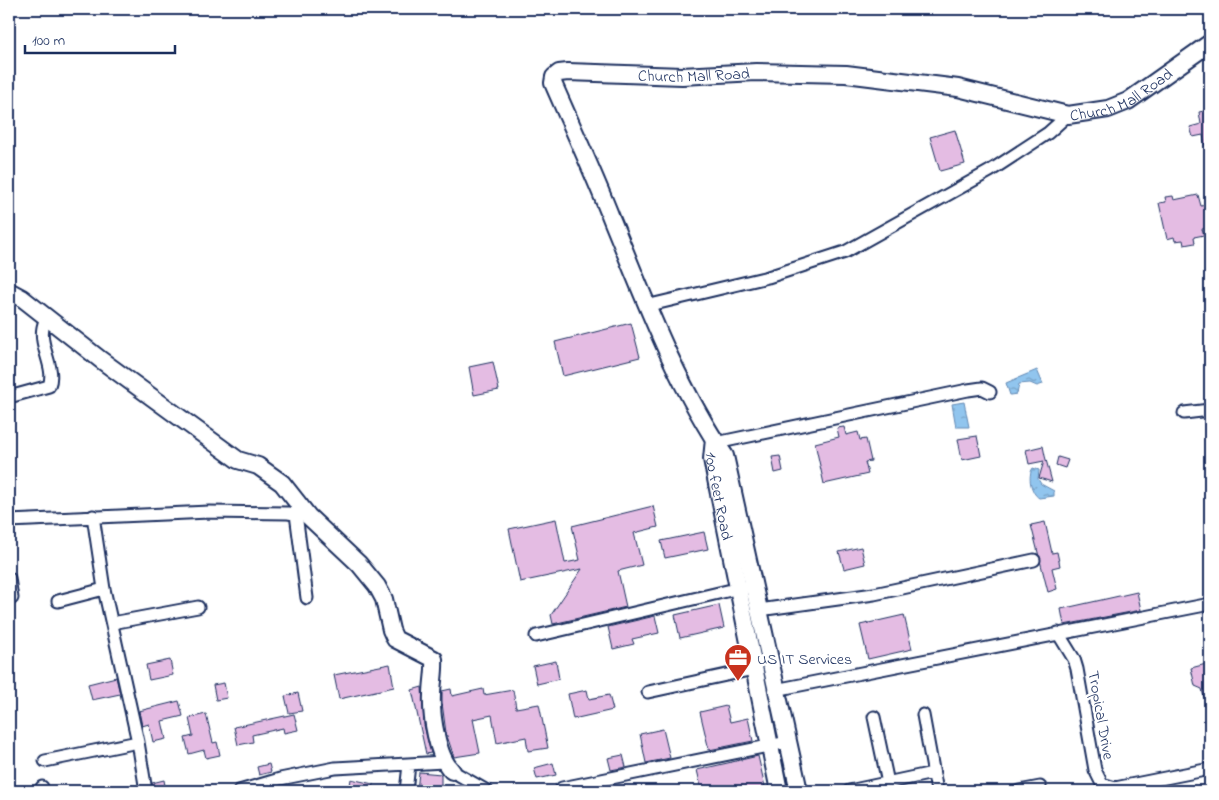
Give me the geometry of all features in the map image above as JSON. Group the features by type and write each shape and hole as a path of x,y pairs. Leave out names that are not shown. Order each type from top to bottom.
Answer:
{"street":[{"name":"Church Mall Road","path":"715,441 646,306 612,220 553,83 554,77 558,73 682,76 756,72 846,74 958,88 1068,115 1113,108 1128,101 1210,44"},
{"path":"646,306 768,277 845,252 990,171 1048,133 1068,115"},
{"path":"9,291 50,319 101,360 238,460 258,466 276,477 302,515 360,564 377,586 384,599 389,623 395,639 433,658 432,699 436,731 448,766"},
{"path":"9,397 49,386 51,377 42,331 45,321 50,319"},
{"path":"715,441 973,389 982,388 990,392"},
{"path":"1184,413 1210,410"},
{"name":"100 feet Road","path":"715,441 712,459 737,541 746,587 754,669 779,791"},
{"path":"9,521 209,512 302,515"},
{"path":"302,515 308,598"},
{"path":"93,516 104,590 138,742 146,791"},
{"path":"759,610 874,594 1034,560"},
{"path":"9,578 12,598"},
{"path":"536,636 746,587"},
{"name":"100 feet Road","path":"746,587 759,610 775,690 799,791"},
{"path":"58,601 104,590"},
{"path":"775,690 1210,604"},
{"path":"112,623 198,607"},
{"name":"Tropical Drive","path":"1058,633 1074,659 1077,669 1095,770 1102,784 1115,788 1210,769"},
{"path":"648,692 754,669"},
{"path":"922,715 937,791"},
{"path":"874,717 888,783"},
{"path":"45,761 138,742"},
{"path":"562,788 788,742"},
{"path":"406,791 409,765"},
{"path":"239,791 280,779 335,768 409,765 448,766 487,791"},
{"path":"849,791 873,789 888,783 933,773"},
{"path":"1019,791 1040,787"}],"water":[{"path":"1037,370 1043,384 1037,386 1030,383 1019,384 1017,394 1010,395 1006,383"},
{"path":"964,402 969,427 956,427 952,404"},
{"path":"1033,468 1039,470 1038,479 1041,484 1054,491 1054,496 1039,498 1036,496 1030,480"}],"building":[{"path":"1209,110 1210,150 1206,151 1203,135 1193,137 1190,127 1201,124 1199,112"},
{"path":"955,130 965,164 940,171 930,137"},
{"path":"1198,195 1201,206 1206,205 1210,228 1202,229 1204,235 1194,237 1195,243 1184,245 1183,240 1175,241 1174,237 1167,239 1159,203 1166,202 1165,197 1173,196 1174,200"},
{"path":"631,323 640,357 563,376 555,342"},
{"path":"493,362 499,390 474,395 469,367"},
{"path":"844,427 846,435 858,432 860,440 866,439 871,461 865,462 868,474 824,484 815,443 839,437 837,428"},
{"path":"977,436 981,456 962,460 958,439"},
{"path":"1043,446 1052,482 1039,478 1044,461 1029,464 1026,450"},
{"path":"780,456 783,471 775,473 772,457"},
{"path":"1058,457 1068,460 1065,468 1056,465"},
{"path":"653,506 658,527 634,533 642,565 618,571 626,607 553,624 551,615 582,569 520,582 509,529 556,519 565,563 580,560 572,526"},
{"path":"1045,522 1052,553 1057,552 1060,566 1052,568 1057,589 1048,592 1031,525"},
{"path":"704,532 708,549 665,558 661,541"},
{"path":"861,547 865,564 844,569 839,552"},
{"path":"1137,592 1141,610 1064,625 1061,609"},
{"path":"719,605 724,628 680,638 675,615"},
{"path":"904,615 912,649 868,659 860,625"},
{"path":"655,616 659,633 632,639 634,644 613,649 608,627"},
{"path":"170,660 173,675 149,680 146,665"},
{"path":"556,661 559,679 537,684 533,666"},
{"path":"1210,663 1210,710 1207,710 1202,689 1195,686 1191,668"},
{"path":"390,664 394,687 339,699 334,675"},
{"path":"116,677 120,694 92,700 88,684"},
{"path":"224,683 227,698 216,700 213,685"},
{"path":"422,687 424,725 431,753 426,754 412,690"},
{"path":"451,689 452,696 483,689 484,695 513,690 516,708 539,704 548,748 528,751 526,737 497,743 492,715 473,719 480,753 454,757 446,733 442,703 442,691"},
{"path":"587,690 589,699 609,695 613,710 573,719 568,694"},
{"path":"298,693 302,711 289,713 285,696"},
{"path":"179,701 183,716 162,721 166,739 153,742 149,724 142,726 139,711"},
{"path":"726,706 730,722 748,718 753,741 709,750 700,712"},
{"path":"206,714 213,743 217,742 220,755 206,758 204,750 189,754 185,738 193,736 189,718"},
{"path":"294,714 298,730 284,733 283,728 252,735 253,742 238,745 234,727"},
{"path":"663,729 670,758 646,763 640,734"},
{"path":"623,755 626,767 611,770 608,758"},
{"path":"758,756 766,791 702,791 697,770"},
{"path":"553,763 556,775 537,779 534,768"},
{"path":"269,764 271,772 259,775 257,767"},
{"path":"419,772 441,774 441,791 417,791"},
{"path":"351,779 373,784 372,791 349,791"},
{"path":"164,780 166,791 153,791 152,783"}],"place":[{"name":"US IT Services","path":"738,682"}]}
